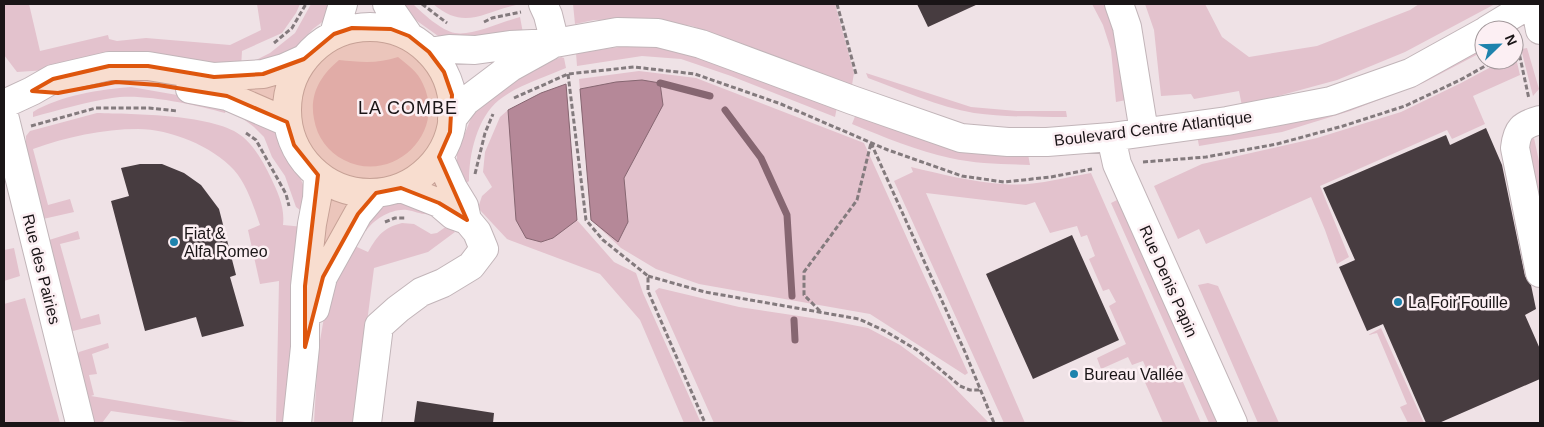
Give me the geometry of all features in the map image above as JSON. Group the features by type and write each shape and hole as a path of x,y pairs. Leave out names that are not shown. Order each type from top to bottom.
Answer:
{"street":[{"path":"334,34 343,4"},
{"path":"305,347 323,277 358,214 388,191 415,180 428,169 439,157 450,132 452,95 444,72 387,4"},
{"path":"1119,4 1127,27 1144,132"},
{"name":"Boulevard Centre Atlantique","path":"1504,20 1530,4"},
{"path":"1535,4 1540,30"},
{"path":"544,6 555,43"},
{"path":"419,44 391,29 372,26 352,28 334,34 318,45 304,59 293,78 287,99 287,122 292,140 301,156 318,175 335,186 348,190 388,191 439,203 453,215 467,220"},
{"name":"Boulevard Centre Atlantique","path":"419,44 449,49 475,50 510,45 555,43 617,32 658,33 701,44 961,138 1008,142 1047,142 1227,121 1331,101 1410,73 1474,38"},
{"name":"Boulevard Centre Atlantique","path":"452,119 466,101 504,73 555,43"},
{"path":"4,104 53,79 109,66 148,66 214,77 263,74 284,68 304,59"},
{"path":"32,91 58,93 116,82 158,85 227,96 287,122"},
{"path":"1540,120 1523,126 1517,135 1515,148 1540,273"},
{"name":"Rue des Pairies","path":"6,124 80,423"},
{"name":"Rue Denis Papin","path":"1111,136 1117,164 1233,423"},
{"path":"367,423 379,326 421,292 443,283 471,266 484,249 477,232 467,220 464,206 453,188 439,157"},
{"path":"297,423 305,347 305,286 317,198 318,175"}],"path":[{"path":"422,4 445,22 453,25"},
{"path":"837,4 858,82 839,128"},
{"path":"479,24 492,18 544,6"},
{"path":"568,74 586,220 603,240 648,276 705,292 859,319 885,331 917,350 960,386 970,390 980,390"},
{"path":"6,124 96,108 149,108 185,112"},
{"path":"243,131 256,140 286,194 292,219 312,224"},
{"path":"821,312 804,295 804,272 857,200 871,142 994,423"},
{"path":"648,276 648,291 705,423"}],"highlighted area":[{"path":"352,28 391,29 409,36 429,52 444,72 452,95 450,132 439,157 467,220 439,203 401,188 376,193 358,214 323,277 305,347 305,286 318,175 294,145 287,122 227,96 158,85 116,82 58,93 32,91 53,79 109,66 148,66 214,77 263,74 304,59 334,34"}],"shaded area":[{"path":"4,4 29,4 40,51 108,35 109,39 117,41 146,38 230,45 261,30 257,4 300,4 282,33 242,51 241,68 17,72 4,55"},
{"path":"311,4 336,4 326,19 313,29 288,56 250,67 254,61 270,53 295,33"},
{"path":"401,4 413,4 427,17 450,32 478,31 520,17 523,33 480,43 441,38 410,16"},
{"path":"433,4 516,5 483,15 464,18 455,17"},
{"path":"573,4 835,4 854,73 852,85 692,26 644,19 594,20 575,24"},
{"path":"1092,4 1108,4 1114,16 1126,100 1116,102 1111,50 1103,25"},
{"path":"1145,4 1205,4 1222,37 1249,57 1317,46 1410,10 1419,4 1495,4 1405,52 1337,80 1242,106 1239,91 1194,99 1191,94 1161,96 1154,30"},
{"path":"1474,42 1474,56 1423,83 1350,111 1282,132 1199,146 1197,135"},
{"path":"619,47 667,47 719,58 837,107 835,117 731,76 681,59 642,56 577,66 576,53"},
{"path":"1524,48 1527,48 1539,89 1533,96 1524,61"},
{"path":"398,57 412,69 423,84 428,103 428,120 421,137 411,150 396,160 380,166 362,166 338,157 324,143 315,126 313,101 322,79 339,60 376,62"},
{"path":"561,57 564,58 566,68 514,90 491,108 485,116 476,137 469,171 469,181 465,184 457,167 457,153 477,103 523,73"},
{"path":"1485,70 1519,70 1520,75 1473,96 1485,124 1452,139 1447,130 1320,186 1349,257 1337,264 1311,197 1206,244 1199,229 1178,239 1154,186 1202,164 1317,138 1401,112"},
{"path":"639,71 696,78 864,143 968,373 965,375 870,314 699,284 656,269 621,248 591,220 579,79"},
{"path":"866,73 971,107 1017,111 1066,111 1067,117 1032,117 974,113 920,98 868,78"},
{"path":"642,80 660,83 663,105 624,178 628,222 618,242 591,220 580,89 616,82"},
{"path":"566,84 577,220 614,262 636,273 643,293 701,423 684,423 640,320 600,274 507,239 478,208 482,196 492,187 483,172 485,152 500,117 508,110"},
{"path":"566,84 577,220 553,238 541,242 526,238 516,220 508,110 541,93"},
{"path":"131,87 229,104 225,113 153,98 125,97 72,106 33,117 33,112 43,106 67,98"},
{"path":"244,109 274,130 282,148 299,174 306,193 307,208 300,210 296,207 285,176 272,157 264,137 242,118"},
{"path":"97,113 173,117 195,120 231,129 247,141 265,167 280,200 283,212 283,225 304,227 287,423 276,423 279,281 260,284 248,230 260,225 243,182 225,161 190,140 163,132 138,129 98,132 71,137 33,149 48,205 70,199 74,212 43,219 26,148 26,136 30,131"},
{"path":"856,114 1028,154 1030,165 970,161 925,152 852,124"},
{"path":"1534,138 1540,166 1540,204 1527,142"},
{"path":"911,167 968,180 1014,185 1047,182 1091,173 1201,423 1163,423 1144,380 1150,377 1143,361 1132,365 1128,357 1101,369 1097,358 1126,344 1109,306 1116,302 1109,289 1103,291 1089,259 1095,256 1087,235 1081,237 1077,226 1050,233 1035,202 1026,205 926,193 1025,423 1004,423 894,181 913,172"},
{"path":"1121,198 1217,423 1209,423 1111,203"},
{"path":"412,200 430,214 407,210 395,211 378,219 366,231 355,227 379,206"},
{"path":"402,223 414,224 431,234 437,233 447,226 455,232 428,252 374,268 354,423 314,423 318,352 330,283 348,243 368,252 382,233 390,227"},
{"path":"78,231 80,239 60,244 81,319 99,314 101,324 73,331 69,329 48,242 49,240"},
{"path":"14,248 20,276 4,281 4,250"},
{"path":"1208,283 1218,286 1279,423 1258,423 1198,285"},
{"path":"659,288 739,307 868,328 900,345 946,379 989,423 714,423 655,291"},
{"path":"25,298 60,423 4,423 4,304"},
{"path":"1381,328 1424,423 1408,423 1400,407 1407,404 1377,333 1368,335"},
{"path":"108,343 109,348 92,354 97,374 89,375 94,395 91,396 251,423 194,423 111,411 102,423 85,423 78,394 88,395 77,356 79,352"}],"building":[{"path":"917,4 978,4 928,27"},
{"path":"1486,128 1502,165 1525,276 1531,285 1536,309 1525,315 1540,349 1540,379 1439,423 1426,423 1383,324 1367,331 1339,267 1355,260 1323,188 1446,135 1450,145"},
{"name":"Fiat & Alfa Romeo","path":"140,164 162,164 184,173 201,185 219,209 236,275 230,277 244,326 202,337 196,317 145,331 111,201 129,196 121,168"},
{"path":"1072,235 1119,340 1033,379 986,274"},
{"path":"417,401 494,413 493,423 414,423"}],"waterway":[{"path":"660,83 710,96"},
{"path":"725,110 761,158 787,215 792,296"},
{"path":"794,320 795,340"}],"place":[{"name":"Fiat & Alfa Romeo","path":"174,242"},
{"name":"La Foir'Fouille","path":"1398,302"},
{"name":"Bureau Vallée","path":"1074,374"}],"district":[{"name":"LA COMBE","path":"408,108"}]}
